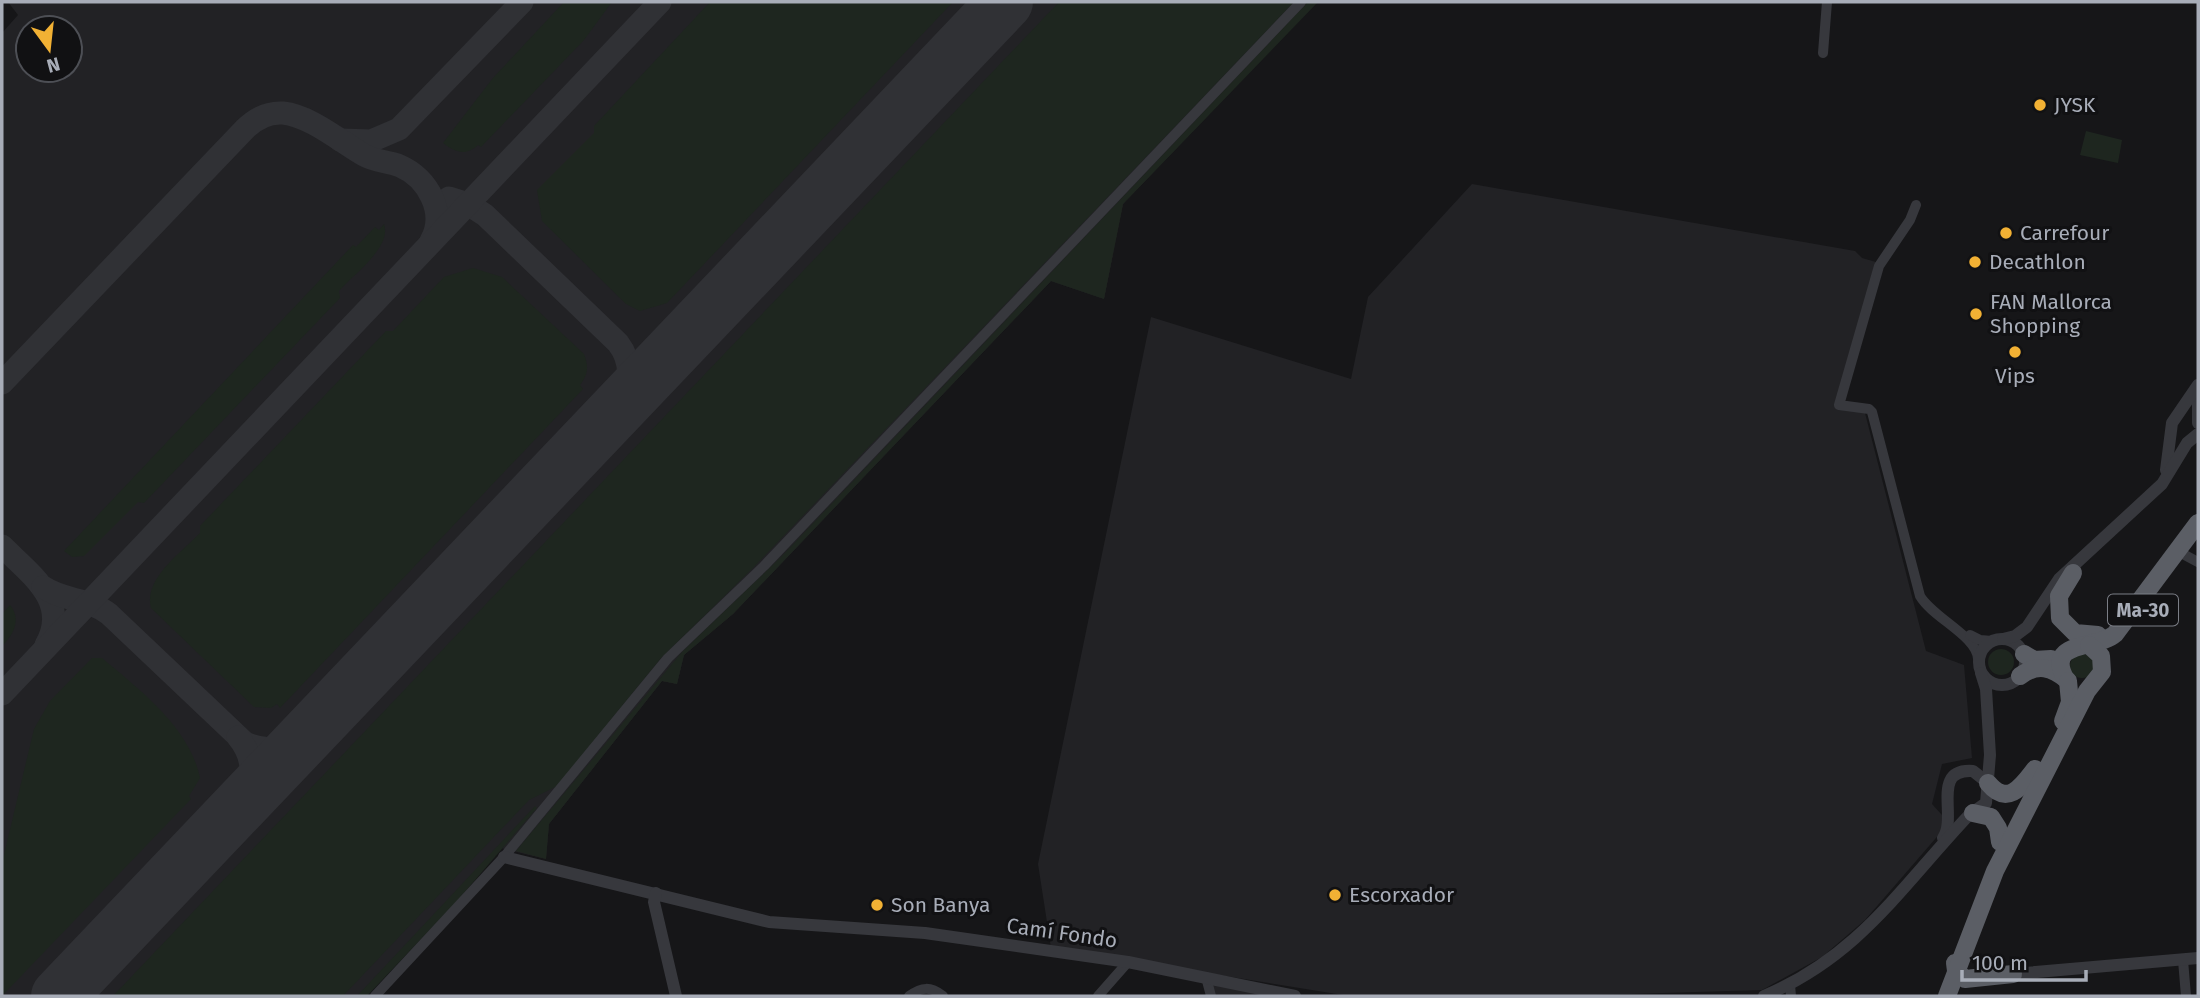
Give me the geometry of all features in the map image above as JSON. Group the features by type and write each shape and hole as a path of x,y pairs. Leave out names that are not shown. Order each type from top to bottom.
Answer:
{"highway":[{"name":"Ma-30","path":"2023,653 2028,659 2041,661 2078,645 2102,642 2115,634 2152,583 2193,542"},
{"name":"Ma-30","path":"1944,994 1984,888 2036,786 2103,665 2193,542"},
{"path":"2073,573 2059,596 2058,613 2071,630 2088,636 2112,628 2129,604 2152,583"},
{"name":"Ma-30","path":"2089,645 2099,653 2103,665"},
{"name":"Ma-30","path":"1958,965 2000,842 2069,706 2066,679 2061,664 2066,651"},
{"path":"2016,680 2044,667 2081,686 2094,682"},
{"path":"1988,783 1999,793 2013,794 2020,790 2036,768"},
{"path":"1973,813 1992,817 1998,828 2000,842"},
{"path":"1980,977 1970,951 1984,888"},
{"path":"1944,994 1949,977 1958,965 1965,979 2014,974"},
{"path":"1944,994 1980,977"}],"street":[{"path":"375,996 504,857 668,659 774,556 1301,2"},
{"path":"1823,52 1828,2"},
{"path":"1764,996 1790,991 1864,933 1938,848 1988,800 1990,755 1987,741 1986,689 1975,645 1931,610 1919,592 1872,412 1869,409 1839,405 1879,266 1910,220 1916,205"},
{"path":"2164,481 2172,423 2198,385"},
{"path":"2198,400 2198,423"},
{"path":"2179,416 2192,416 2198,423"},
{"path":"2171,432 2178,441 2192,446"},
{"path":"1979,659 1983,648 1997,640 2015,636 2027,627 2059,579 2164,481 2192,446 2198,434"},
{"path":"1987,714 1996,693 2016,680 2025,666 2023,644 2048,601 2085,556"},
{"path":"1952,626 1980,640 2017,644 2023,653"},
{"path":"1981,673 1993,684 2016,680"},
{"path":"1938,848 1948,829 1947,797 1950,779 1981,761 1987,741"},
{"path":"1966,770 1979,773 1988,783"},
{"path":"1947,797 1958,811 1973,813"},
{"name":"Camí Fondo","path":"504,857 769,922 925,933 1128,962 1295,996"},
{"path":"656,893 654,902 676,996"},
{"path":"2014,974 2198,958"},
{"path":"2183,960 2186,996"},
{"path":"1098,996 1128,962"},
{"path":"1206,977 1211,996"},
{"path":"909,996 924,988 933,988 943,996"}],"shaded area":[{"path":"8,2 1317,2 1123,204 1104,299 1051,281 733,614 684,655 677,684 662,681 549,824 546,859 501,848 363,996 2,996 2,33 14,20 14,84 84,84 84,14 17,14"},
{"path":"612,2 584,40 481,147 478,145 469,151 461,152 443,143 493,78 563,3"},
{"path":"710,2 953,2 667,303 640,311 626,304 542,221 537,190 594,133 594,126"},
{"path":"1059,2 1294,2 753,568 661,658 557,786 529,800 343,996 113,996"},
{"path":"1308,2 1318,2 1123,204 1104,299 1051,281 733,614 684,655 677,684 662,681 549,824 546,859 516,851 682,652 781,557"},
{"path":"2086,131 2122,140 2118,163 2080,155"},
{"path":"1472,184 1855,251 1862,258 1876,262 1835,407 1865,413 1926,651 1964,665 1972,758 1942,764 1932,804 1942,815 1942,831 1865,920 1822,957 1762,990 1564,996 1349,996 1051,948 1038,864 1151,317 1351,379 1368,297"},
{"path":"384,224 385,233 377,251 339,291 340,298 144,503 138,502 84,556 72,557 64,551 353,245 356,247 375,227 379,230"},
{"path":"473,268 502,277 584,354 587,367 580,385 583,389 280,708 277,704 271,708 254,707 151,608 153,587 166,567 200,533 200,526 386,331 393,331 444,277"},
{"path":"10,605 16,622 10,637 2,646 2,614"},
{"path":"2001,649 2010,653 2014,662 2010,671 2001,675 1992,671 1988,662 1992,653"},
{"path":"2082,654 2090,658 2094,666 2090,674 2082,678 2074,674 2070,666 2074,658"},
{"path":"92,658 102,658 162,711 186,743 200,778 189,796 191,799 2,996 2,863 34,729 50,701"},
{"path":"535,806 537,808 457,901 367,996 357,996"},
{"path":"1212,984 1269,996 1215,996"}],"taxiway":[{"path":"340,140 371,141 399,129 522,2"},
{"path":"2,694 660,2"},
{"path":"2,383 245,129 267,115 294,115 325,130 368,157 396,164 410,172 426,188 436,208 437,219 431,241"},
{"path":"449,198 468,204 485,215 618,343 626,358 629,374 622,406"},
{"path":"2,546 35,578 50,602 54,615 46,645"},
{"path":"43,587 59,595 93,605 109,614 245,743 268,749 305,737"},
{"path":"238,737 248,753 251,770 249,787 241,804"}],"runway":[{"path":"59,996 1005,2"}],"place":[{"name":"JYSK","path":"2040,105"},
{"name":"Carrefour","path":"2006,233"},
{"name":"Decathlon","path":"1975,262"},
{"name":"FAN Mallorca Shopping","path":"1976,314"},
{"name":"Vips","path":"2015,352"},
{"name":"Escorxador","path":"1335,895"},
{"name":"Son Banya","path":"877,905"}]}
